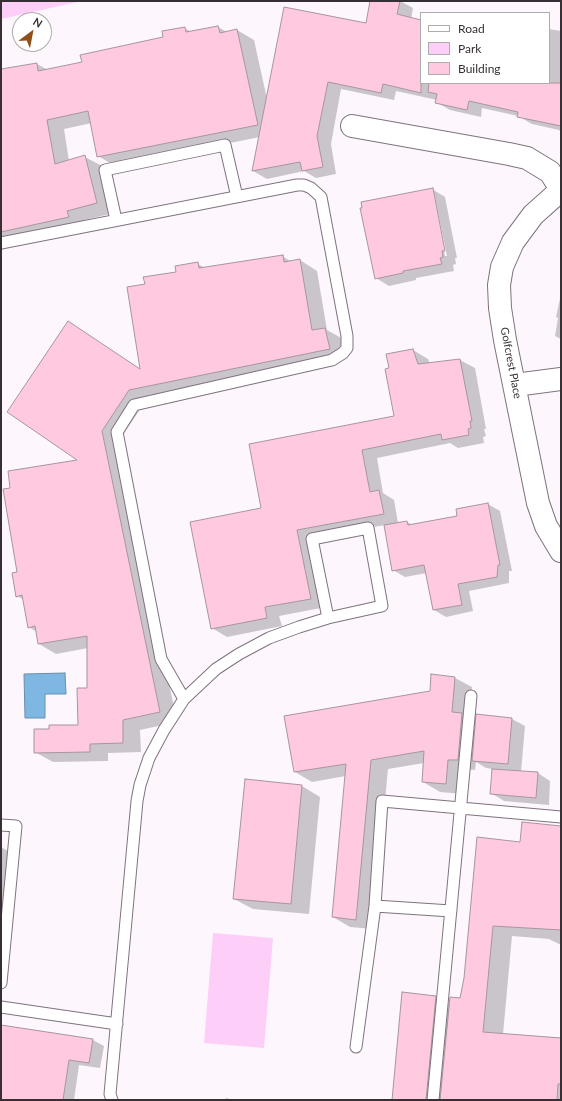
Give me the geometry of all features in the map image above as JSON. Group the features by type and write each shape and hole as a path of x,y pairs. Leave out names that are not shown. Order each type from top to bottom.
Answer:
{"street":[{"name":"Golfcrest Place","path":"352,126 527,158 550,172 561,189 537,211 523,228 507,255 502,267 499,285 500,308 538,502 546,526 561,551"},
{"path":"515,385 561,379"}],"lane":[{"path":"116,220 105,170 225,145 237,198"},
{"path":"1,243 304,185 311,188 321,197 347,336 347,348 339,357 332,360 134,405 117,432 161,660 184,699"},
{"path":"110,1098 140,785 149,758 164,730 184,699 216,669 239,654 269,638 328,618 382,606 368,528 312,539 328,618"},
{"path":"433,1100 462,809 471,696"},
{"path":"356,1047 375,906 382,801 561,817"},
{"path":"1,825 16,826 1,983"},
{"path":"375,906 451,911"},
{"path":"1,1007 117,1024"}],"green space":[{"path":"1,1 82,1 32,12 12,12 12,17 1,19"},
{"path":"213,933 273,938 264,1048 204,1043"}],"water":[{"path":"65,673 66,694 45,694 45,718 25,718 24,674"}],"building":[{"path":"370,1 400,1 397,14 420,20 421,93 383,84 381,93 328,82 317,136 323,167 302,171 300,162 252,171 284,7 366,23"},
{"path":"218,26 220,33 237,29 258,125 97,157 88,111 47,120 55,164 85,155 97,203 67,211 69,217 1,232 1,69 37,63 38,71 82,62 80,55 163,37 162,31 185,27 186,32"},
{"path":"561,83 561,126 517,117 518,112 469,101 467,110 435,103 437,94 428,92 429,84"},
{"path":"433,188 445,251 442,251 443,257 440,258 442,264 403,271 403,273 375,279 360,208 362,208 361,202"},
{"path":"283,255 284,262 300,259 312,330 325,328 330,349 129,390 102,431 160,712 123,720 123,743 90,744 90,752 34,753 34,729 49,729 49,725 78,725 77,688 87,688 87,636 38,644 35,626 28,628 22,595 16,597 12,573 17,572 3,489 10,488 8,471 77,460 7,412 68,321 140,369 127,287 145,284 143,277 176,272 175,266 198,262 199,268"},
{"path":"413,349 418,364 460,359 472,421 470,421 471,428 468,429 469,435 442,440 441,434 362,450 370,492 379,490 384,514 297,530 311,599 265,607 267,618 211,629 190,522 261,508 249,444 394,416 385,369 389,368 386,354"},
{"path":"488,503 500,565 498,565 497,577 458,584 462,605 433,610 424,565 392,571 384,525 407,521 408,525 457,516 456,509"},
{"path":"431,674 455,677 452,712 462,713 458,760 448,760 446,784 422,782 424,751 371,760 356,920 332,917 346,764 294,772 284,716 430,691"},
{"path":"476,714 512,718 508,764 472,761"},
{"path":"492,769 538,772 536,798 490,794"},
{"path":"245,779 302,785 291,904 233,899"},
{"path":"522,822 561,826 561,930 493,926 483,1032 561,1038 561,1084 558,1084 557,1100 440,1100 450,997 460,998 464,978 477,837 520,842"},
{"path":"402,992 436,996 426,1100 392,1100"},
{"path":"1,1025 93,1039 89,1063 69,1060 63,1100 1,1100"}]}
